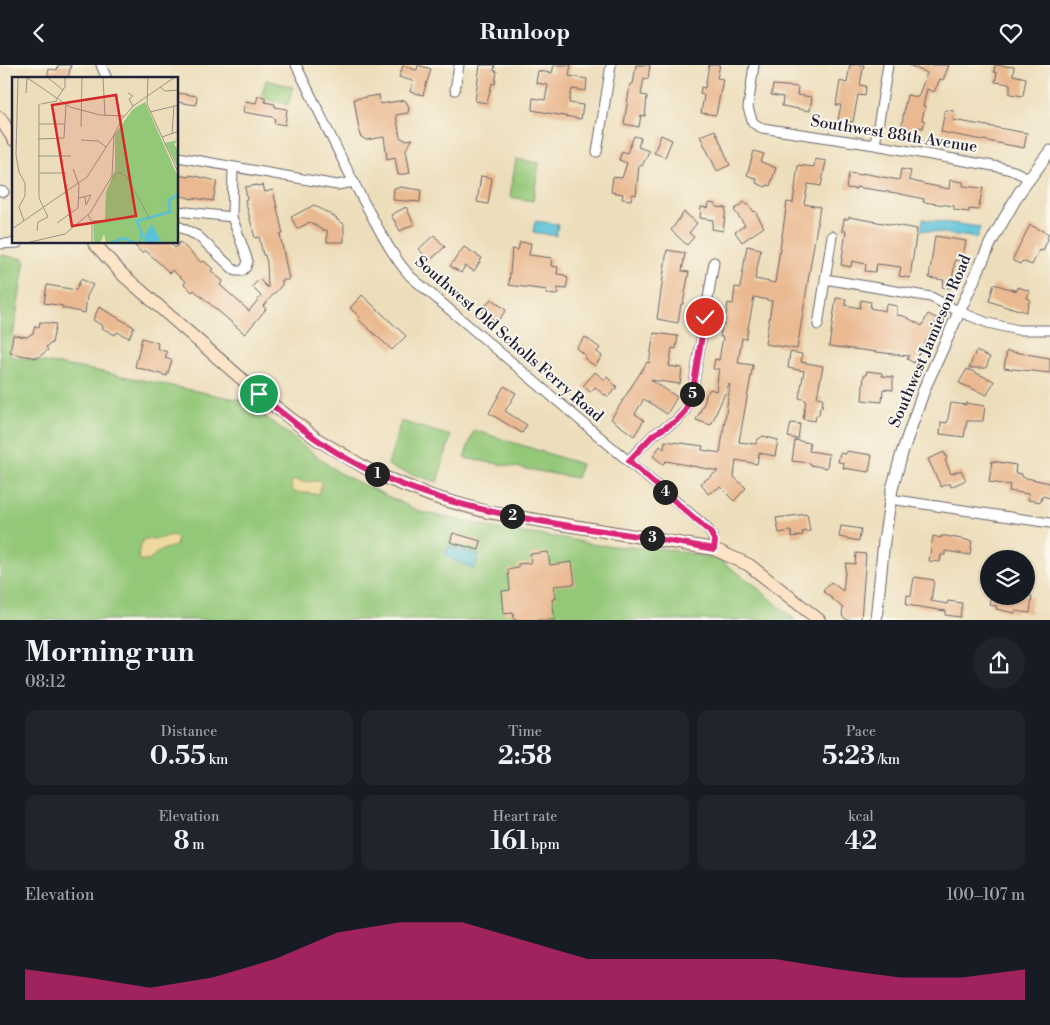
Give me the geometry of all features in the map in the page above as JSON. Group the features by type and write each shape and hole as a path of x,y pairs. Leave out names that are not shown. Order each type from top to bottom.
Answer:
{"main road":[{"path":"0,119 12,137"},
{"path":"95,244 124,275 259,394 318,439 374,473 434,497 488,512 714,549 749,565 819,620"}],"street":[{"path":"101,65 106,77"},
{"name":"Southwest Old Scholls Ferry Road","path":"296,65 354,182 395,259 410,276 710,532 715,541 714,549"},
{"path":"455,90 459,65"},
{"path":"597,152 611,65"},
{"name":"Southwest 88th Avenue","path":"754,65 748,109 753,123 762,128 875,145 999,167 1014,171 1030,179"},
{"path":"875,145 888,65"},
{"name":"Southwest Jamieson Road","path":"876,620 890,499 900,459 925,387 991,242 1030,179 1050,151"},
{"path":"179,157 337,185 354,182"},
{"path":"179,226 198,236 236,271 242,271 246,267 248,261 232,217 233,167"},
{"path":"179,211 232,217"},
{"path":"818,325 832,236"},
{"path":"629,461 653,435 676,421 685,411 693,389 714,262"},
{"path":"825,279 923,295 988,323 1018,329 1050,330"},
{"path":"890,499 1050,523"}],"green space":[{"path":"266,80 293,87 288,105 261,98"},
{"path":"516,159 539,163 533,201 510,197"},
{"path":"0,255 25,259 10,356 103,372 245,401 339,473 421,512 507,531 564,538 596,545 666,549 718,559 752,583 795,620 0,620"},
{"path":"401,421 451,436 437,482 388,465"},
{"path":"474,430 581,464 577,478 464,458"}],"sand":[{"path":"295,480 302,482 320,481 319,493 295,492 292,489 291,483"},
{"path":"171,535 177,539 176,546 158,552 149,561 140,560 138,555 143,540 159,539"}],"water":[{"path":"923,219 980,227 977,238 921,230"},
{"path":"535,221 558,224 556,236 533,232"},
{"path":"448,546 479,555 474,569 445,556"}],"building":[{"path":"58,65 71,65 68,77 47,77 49,69 57,70"},
{"path":"418,65 431,69 423,95 410,92 413,81 399,77 403,66 417,70"},
{"path":"480,65 495,65 494,71 497,71 495,84 492,83 487,103 475,101"},
{"path":"554,65 571,65 569,76 587,79 586,91 572,89 569,103 583,105 581,119 532,110 533,98 545,100 548,85 536,83 538,71 552,73"},
{"path":"636,65 650,65 648,79 644,78 641,95 647,96 645,116 641,115 639,127 624,124 630,84 633,84"},
{"path":"709,65 720,65 717,78 723,79 716,115 701,113 704,95 700,94 701,87 705,88"},
{"path":"850,65 864,65 860,85 866,86 865,96 858,95 853,122 838,119 841,105 836,105 840,81 847,83"},
{"path":"909,65 949,65 943,80 940,79 934,92 927,89 922,120 925,121 923,128 917,127 916,133 901,131 905,104 907,95 918,97 927,73"},
{"path":"995,65 1014,67 1013,75 1026,78 1023,96 1010,94 1010,84 995,82 997,73 994,72"},
{"path":"773,85 798,87 797,95 812,97 810,111 782,106 783,97 771,95"},
{"path":"179,93 197,96 196,105 179,102"},
{"path":"379,95 380,104 405,100 409,107 408,113 396,115 400,137 405,140 413,139 406,149 410,173 398,175 395,157 387,159 384,137 366,140 360,136 354,99"},
{"path":"258,96 265,97 265,102 275,104 275,107 287,109 285,125 274,123 275,119 272,117 243,112 245,101 256,103"},
{"path":"945,110 954,111 953,120 1027,133 1024,148 941,132"},
{"path":"715,130 730,165 717,171 700,136"},
{"path":"661,135 672,140 665,157 654,153"},
{"path":"634,136 641,138 638,147 649,151 642,166 639,165 636,195 632,194 631,200 622,199 623,194 611,192 613,177 622,178 627,163 619,160 622,151 627,153"},
{"path":"754,151 764,154 761,162 776,168 770,186 767,185 766,187 756,183 757,179 747,175"},
{"path":"815,159 826,161 821,186 808,184 804,204 820,207 797,349 765,344 772,301 754,297 746,339 742,338 738,363 753,365 739,442 756,444 757,440 763,436 778,440 775,456 759,453 757,464 736,460 734,477 746,488 734,501 720,487 708,494 701,483 718,471 666,461 663,464 653,456 660,446 664,449 665,441 703,446 702,450 720,453 729,384 711,425 696,420 710,389 716,391 719,369 713,369 715,359 719,360 723,337 720,337 722,324 724,325 728,303 733,304 735,287 740,288 747,246 761,249 755,279 775,283 787,202 793,203 798,165 814,167"},
{"path":"901,169 911,171 909,180 924,184 949,189 950,180 963,182 963,186 983,188 978,210 969,209 969,212 954,210 954,206 923,202 924,199 896,193 856,187 856,189 846,188 849,173 862,175 862,173 899,180"},
{"path":"179,175 189,177 190,175 217,181 213,201 179,195"},
{"path":"481,176 492,178 488,204 477,202"},
{"path":"263,185 265,192 273,190 283,234 280,234 289,280 282,280 282,285 263,306 266,309 245,334 194,290 192,292 184,284 186,282 172,270 170,273 145,250 142,253 133,244 171,244 175,248 180,242 202,263 204,261 213,269 211,271 223,281 220,285 249,311 261,296 252,287 259,279 268,288 267,263 259,237 255,238 245,200 247,199 245,187"},
{"path":"394,188 421,190 420,202 393,200"},
{"path":"744,202 755,211 764,227 742,242 735,232 745,225 734,210"},
{"path":"709,203 716,204 716,207 726,208 723,231 712,229 713,220 700,218 701,207 708,208"},
{"path":"314,205 344,224 344,242 327,242 327,230 322,230 310,222 297,229 291,217"},
{"path":"406,207 414,224 400,231 391,215"},
{"path":"684,212 697,223 689,233 694,237 687,245 671,230"},
{"path":"849,217 917,229 910,278 899,276 901,267 877,264 875,272 865,271 866,264 852,261 851,267 841,265 846,231 842,231 844,219"},
{"path":"1030,225 1049,234 1048,239 1043,251 1039,250 1032,265 1022,261 1020,264 1013,261 1013,258"},
{"path":"434,235 445,247 429,261 419,249"},
{"path":"935,236 966,241 962,261 955,260 951,288 942,287 944,280 929,278"},
{"path":"520,242 531,243 529,255 552,258 551,266 558,267 557,274 565,275 568,278 566,289 558,288 557,295 546,294 547,290 509,285 512,249 518,250"},
{"path":"464,247 482,258 474,271 465,266 461,273 450,266"},
{"path":"667,250 685,253 682,271 689,272 678,323 657,319"},
{"path":"81,279 93,285 87,296 85,313 62,308 63,306 44,303 47,285 76,290"},
{"path":"994,284 1017,291 1018,287 1030,291 1027,298 1030,299 1026,312 989,301"},
{"path":"362,295 406,336 392,350 358,319 360,317 350,308"},
{"path":"836,298 846,299 845,305 860,308 861,300 871,302 870,308 885,311 886,304 897,306 897,315 904,316 922,326 928,314 938,319 914,363 907,359 909,356 829,346"},
{"path":"491,299 506,310 497,322 482,311"},
{"path":"99,307 134,327 129,338 117,332 115,335 102,328 103,326 93,320"},
{"path":"40,322 56,324 52,343 46,347 48,350 37,358 10,353 13,335 27,337 33,333 35,326 39,327"},
{"path":"654,333 678,336 676,349 672,348 669,366 682,368 680,384 651,380 677,397 667,414 644,399 635,414 644,420 634,436 611,419 647,362 649,363"},
{"path":"585,337 600,348 597,352 602,356 595,366 584,358 586,356 576,348"},
{"path":"142,338 158,343 157,348 167,352 165,358 172,360 167,376 135,367"},
{"path":"976,351 990,357 986,368 969,368"},
{"path":"1007,351 1050,358 1050,373 1004,368"},
{"path":"790,352 802,354 801,362 823,366 817,397 823,398 822,407 820,407 819,415 816,415 815,421 803,419 806,400 799,398 804,371 788,368"},
{"path":"967,369 994,381 987,395 959,383"},
{"path":"867,371 893,377 893,390 883,389 882,402 862,400 864,375 866,375"},
{"path":"595,372 605,380 607,377 617,387 608,397 595,387 590,392 583,386"},
{"path":"504,386 516,393 505,411 527,425 522,433 489,413"},
{"path":"951,403 985,406 983,421 967,421 964,437 940,434 941,422 947,423"},
{"path":"791,423 800,424 798,439 788,437"},
{"path":"795,440 810,443 809,451 829,454 827,468 810,465 810,463 792,461"},
{"path":"846,451 872,455 869,472 843,468 844,463 838,462 840,453 846,454"},
{"path":"944,452 951,474 961,470 966,480 951,487 950,483 941,487 928,459"},
{"path":"992,461 1016,465 1015,473 1022,474 1022,477 1050,483 1050,498 1042,496 1041,502 1028,500 1029,494 1009,491 1010,485 989,482"},
{"path":"807,514 810,531 802,532 803,535 792,537 791,531 779,533 776,518"},
{"path":"841,526 861,529 859,541 839,537"},
{"path":"453,533 481,541 479,550 450,542"},
{"path":"933,536 941,538 941,536 946,536 972,541 970,555 945,551 945,555 941,555 940,562 929,561"},
{"path":"548,552 550,565 572,562 575,584 554,586 556,599 552,599 555,620 514,620 513,613 504,614 502,591 510,590 508,570 518,568 518,564 531,563 530,554"},
{"path":"856,553 866,554 861,620 847,620 842,616 843,608 823,591 831,582 843,591 846,563 855,564"},
{"path":"914,577 934,580 931,601 947,604 948,601 962,603 960,617 945,615 946,611 906,605 907,595 911,596"},
{"path":"989,605 1031,605 1030,613 1015,611 1015,613 996,609 997,606"}],"route":[{"path":"259,394 290,419 347,458 374,473 434,497 488,512 534,521 714,549 715,541 710,532 629,461 653,435 676,421 685,411 693,389 705,317"}]}
